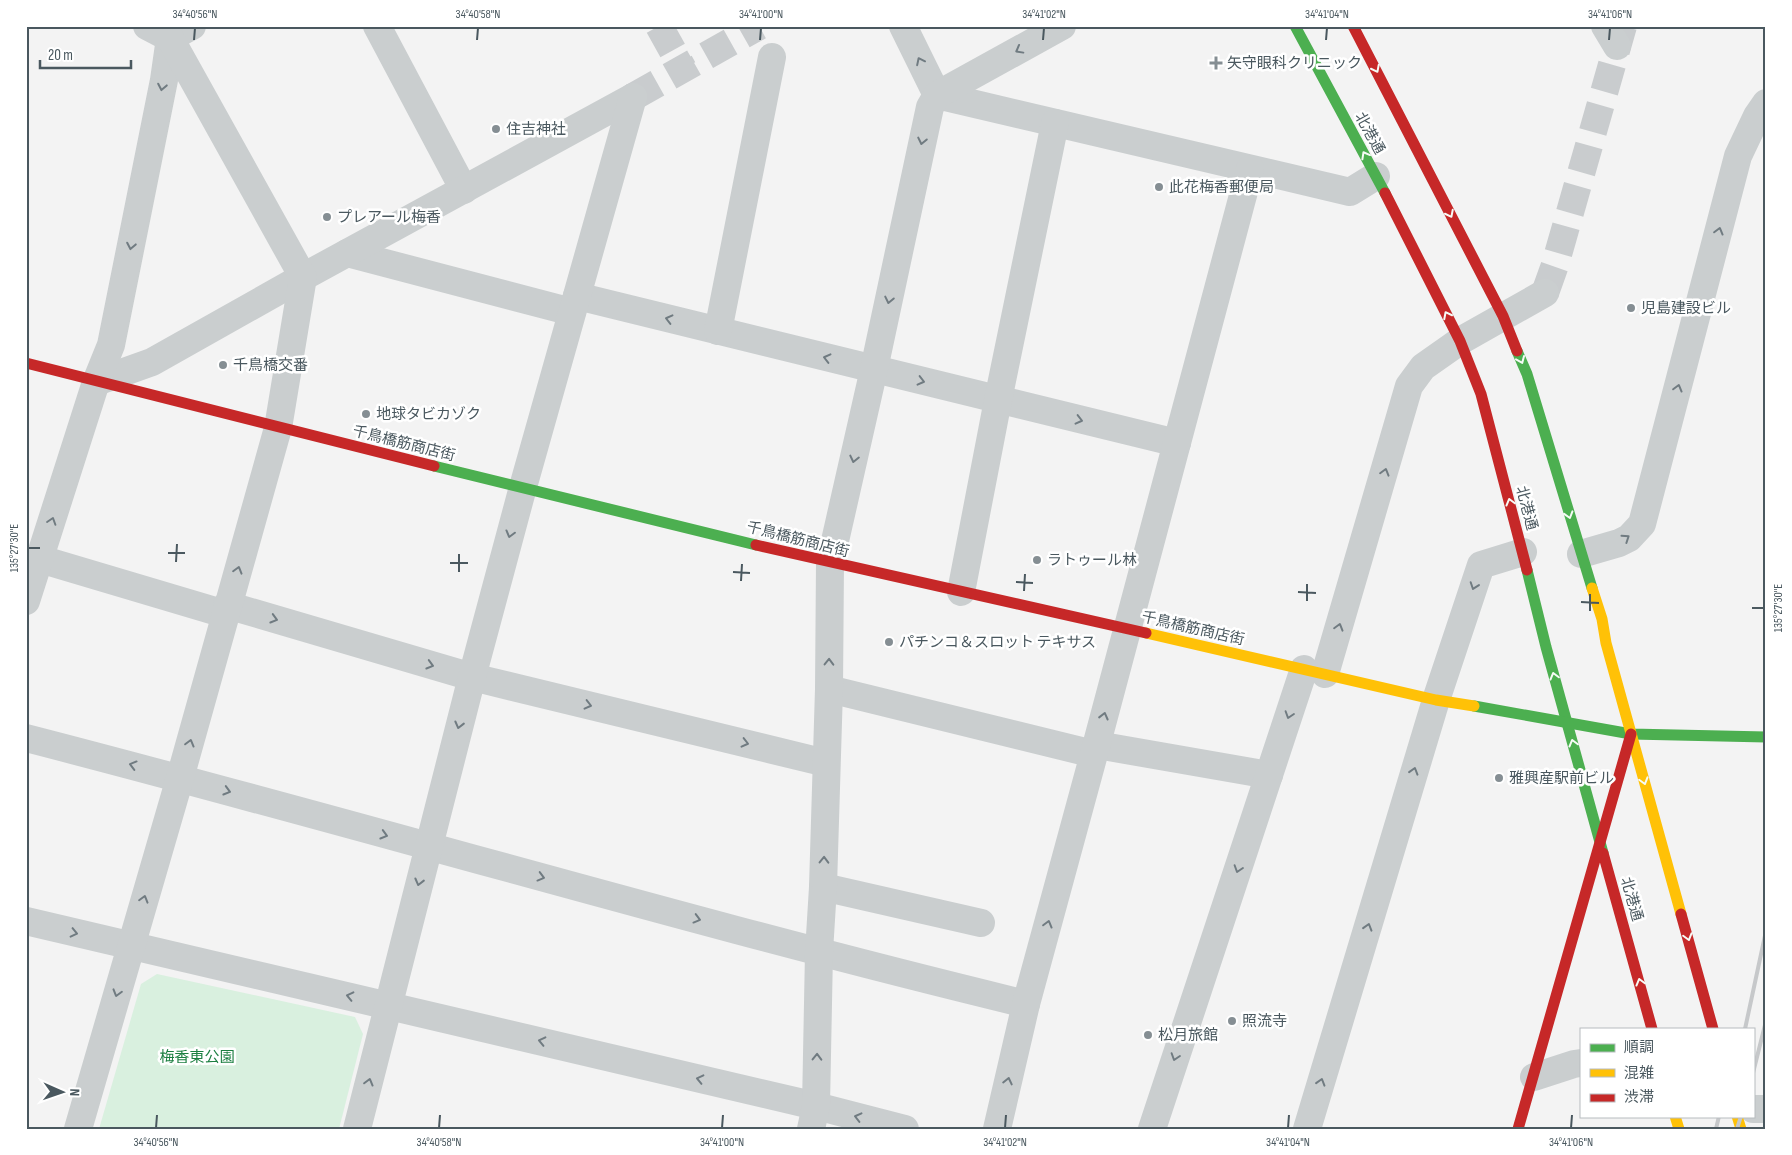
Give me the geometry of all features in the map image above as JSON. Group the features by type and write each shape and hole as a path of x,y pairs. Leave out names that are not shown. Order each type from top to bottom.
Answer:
{"street":[{"path":"377,26 464,190"},
{"path":"903,26 937,95"},
{"path":"813,1117 823,887 829,689 830,563 874,369 930,106 937,95 1062,26"},
{"name":"北港通","path":"1294,26 1376,176 1460,341 1481,394 1567,723 1652,1028"},
{"path":"1353,26 1503,316 1527,374 1602,620 1606,643 1713,1028"},
{"path":"78,1129 180,778 278,428 303,277 170,30"},
{"path":"26,601 96,382 111,345 164,80 170,30"},
{"path":"718,331 772,57"},
{"path":"937,95 1350,192 1376,176"},
{"path":"96,382 152,362 303,277 633,97 523,487 472,677 357,1129"},
{"path":"1581,554 1619,543 1629,538 1642,524 1738,156 1757,116 1766,103"},
{"path":"960,592 1055,123"},
{"path":"998,1129 1026,1004 1096,750 1250,169"},
{"path":"347,253 575,304 718,331 1177,443"},
{"path":"1152,1129 1269,775 1315,671 1409,386 1423,367 1460,341 1545,293"},
{"name":"千鳥橋筋商店街","path":"26,362 96,382 278,428 830,563 1127,628 1436,700 1508,711 1631,734 1766,737"},
{"path":"1307,1129 1436,700 1481,565 1523,552"},
{"path":"40,559 472,677 826,763"},
{"path":"829,689 1096,750 1269,775"},
{"path":"1518,1129 1631,734"},
{"path":"26,738 180,778 819,952 1026,1004"},
{"path":"823,887 981,924"},
{"path":"26,922 389,1006 813,1117 906,1129"},
{"path":"1534,1077 1580,1063"}],"green space":[{"name":"梅香東公園","path":"157,974 355,1017 363,1034 339,1129 99,1129 141,984"}],"tunnel":[{"path":"659,26 683,69"},
{"path":"633,97 759,26"},
{"path":"1545,293 1555,265 1623,26"}],"railway":[{"path":"1745,1028 1766,931"},
{"path":"1754,1069 1766,1021"},
{"path":"1716,1129 1719,1118"},
{"path":"1737,1129 1740,1118"}],"traffic: fast":[{"path":"1295,26 1385,193"},
{"path":"1517,351 1527,374 1592,588"},
{"path":"434,466 756,545"},
{"path":"1527,570 1546,647 1603,853"},
{"path":"1474,706 1631,734 1766,737"}],"traffic: slow":[{"path":"1592,588 1681,914"},
{"path":"1146,633 1436,700 1474,706"},
{"path":"1676,1118 1679,1129"},
{"path":"1738,1118 1741,1129"}],"traffic: jam":[{"path":"1353,26 1503,316 1517,351"},
{"path":"1385,193 1460,341 1481,394 1527,570"},
{"path":"26,363 434,466"},
{"path":"756,545 1146,633"},
{"path":"1518,1129 1631,734"},
{"path":"1603,853 1652,1028"},
{"path":"1681,914 1713,1028"}],"place":[{"name":"矢守眼科クリニック","path":"1216,63"},
{"name":"住吉神社","path":"496,129"},
{"name":"此花梅香郵便局","path":"1159,187"},
{"name":"プレアール梅香","path":"327,217"},
{"name":"児島建設ビル","path":"1631,308"},
{"name":"千鳥橋交番","path":"223,365"},
{"name":"地球タビカゾク","path":"366,414"},
{"name":"ラトゥール林","path":"1037,560"},
{"name":"パチンコ＆スロット テキサス","path":"889,642"},
{"name":"雅興産駅前ビル","path":"1499,778"},
{"name":"照流寺","path":"1232,1021"},
{"name":"松月旅館","path":"1148,1035"}]}
